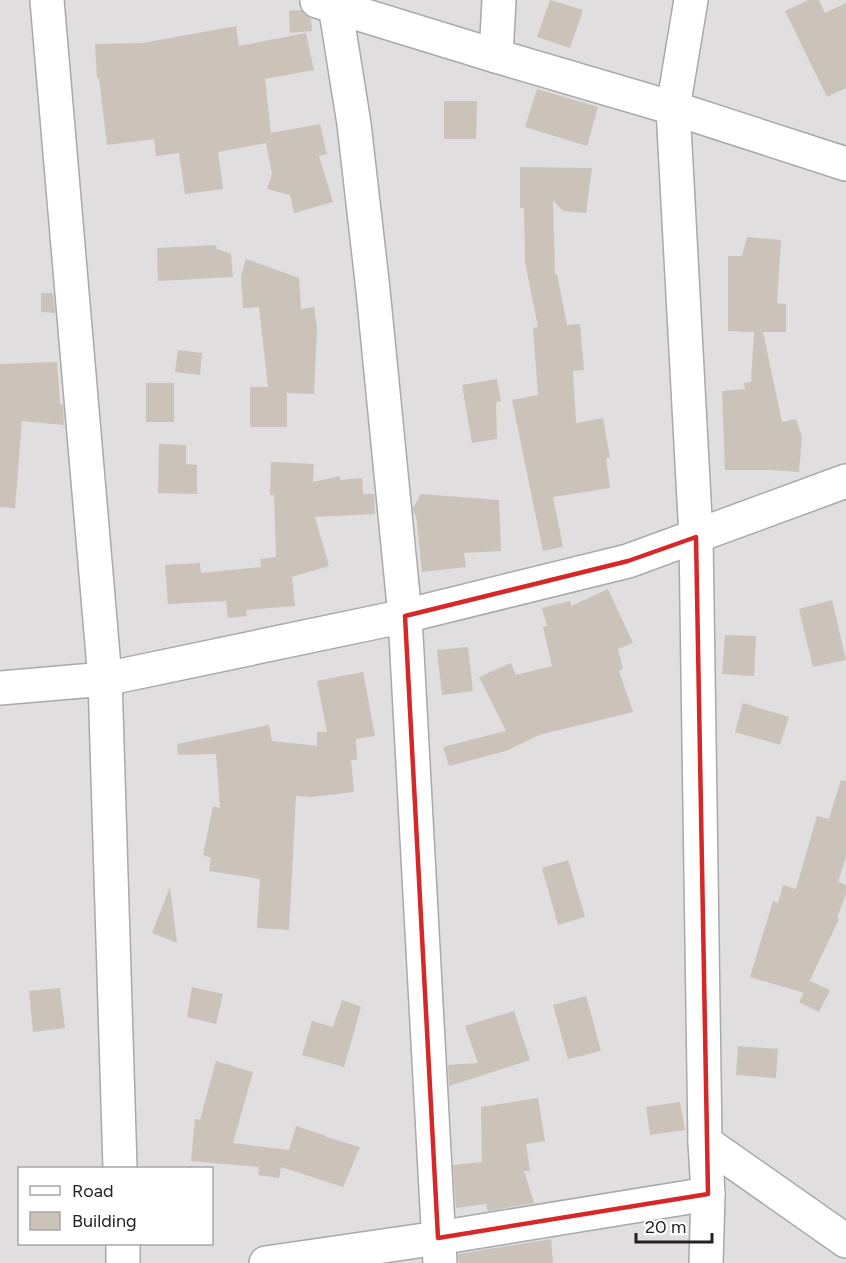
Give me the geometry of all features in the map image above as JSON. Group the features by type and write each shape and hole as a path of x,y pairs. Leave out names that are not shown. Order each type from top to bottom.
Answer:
{"street":[{"path":"47,0 105,679 120,1167"},
{"path":"496,56 499,0"},
{"path":"691,0 673,108 696,537 705,1142 708,1194 706,1263"},
{"path":"325,3 673,108 846,164"},
{"path":"325,3 354,124 405,616 439,1250"},
{"path":"0,688 105,679 405,616 628,561 846,481"},
{"path":"705,1142 846,1241"},
{"path":"266,1263 439,1250 708,1194"},
{"path":"123,1245 123,1263"}],"highlighted area":[{"path":"696,537 708,1194 438,1238 405,616 628,561"}],"shaded area":[{"path":"0,0 846,0 846,1263 0,1263"}],"building":[{"path":"550,0 583,10 570,48 537,37"},
{"path":"809,0 819,0 825,13 846,3 846,88 827,97 785,11"},
{"path":"301,10 311,19 312,31 290,33 289,11"},
{"path":"236,26 239,46 306,33 314,70 265,79 271,133 320,124 327,154 319,156 333,202 294,213 290,195 267,189 272,174 266,143 218,152 223,189 185,194 179,153 156,156 154,139 107,145 99,78 97,78 95,44 143,43"},
{"path":"537,89 598,107 587,146 525,127"},
{"path":"444,101 477,101 476,139 444,139"},
{"path":"520,167 592,168 586,213 563,211 553,200 555,275 557,274 567,325 580,324 584,370 573,371 576,423 603,418 610,458 606,458 610,488 553,497 563,547 543,551 512,400 538,395 533,328 538,327 525,262 524,208 520,208"},
{"path":"747,237 781,240 777,303 786,304 786,332 763,332 782,422 796,419 802,437 799,472 725,470 722,391 745,389 744,383 751,382 754,332 728,331 728,256 742,256"},
{"path":"216,245 217,249 231,254 233,277 158,281 157,248"},
{"path":"246,259 299,278 301,309 314,307 317,328 314,394 287,393 287,427 250,427 250,387 268,387 259,307 243,308 241,276"},
{"path":"41,293 53,293 55,313 41,312"},
{"path":"178,350 202,353 200,375 175,372"},
{"path":"57,362 64,425 22,421 15,508 0,507 0,364"},
{"path":"497,379 501,401 496,402 497,439 472,443 462,385"},
{"path":"146,383 174,383 174,422 146,422"},
{"path":"159,444 186,445 186,464 197,465 197,494 158,493"},
{"path":"271,462 314,464 313,482 340,476 340,480 362,478 363,494 374,494 375,514 315,517 329,566 292,577 295,606 246,610 247,616 228,618 226,601 168,604 165,565 200,563 201,573 261,567 260,559 276,557 274,495 270,495"},
{"path":"421,494 499,500 501,551 464,553 466,567 422,572 416,515 413,508"},
{"path":"608,589 633,643 618,649 623,669 619,671 633,712 539,735 506,751 449,766 443,747 506,731 479,677 511,663 516,675 552,666 543,627 547,626 542,608 570,601 571,606"},
{"path":"832,600 846,660 813,667 799,609"},
{"path":"725,635 756,636 754,676 722,674"},
{"path":"468,647 473,691 442,695 437,650"},
{"path":"363,672 375,736 356,739 357,760 351,760 354,792 312,797 296,796 289,930 257,928 260,879 209,871 211,858 203,855 213,806 220,808 216,754 178,755 177,744 269,725 272,741 317,746 317,732 327,732 317,681"},
{"path":"743,703 789,717 780,745 735,732"},
{"path":"841,780 846,781 846,857 838,882 846,885 846,894 837,918 839,919 804,993 750,977 773,901 778,903 783,885 796,889 817,816 829,819"},
{"path":"568,860 585,917 558,925 542,868"},
{"path":"170,887 177,943 152,933"},
{"path":"810,981 830,990 819,1012 799,1002"},
{"path":"192,987 223,994 216,1024 187,1017"},
{"path":"60,988 65,1028 33,1032 29,991"},
{"path":"586,996 601,1051 568,1059 553,1005"},
{"path":"342,1000 361,1007 344,1067 302,1055 312,1021 333,1027"},
{"path":"514,1011 530,1060 449,1086 448,1065 478,1063 465,1026"},
{"path":"738,1046 778,1049 776,1078 736,1075"},
{"path":"216,1061 253,1072 233,1143 289,1150 296,1126 360,1147 343,1187 281,1167 279,1178 258,1175 259,1167 191,1161 195,1119 200,1120"},
{"path":"538,1098 545,1141 526,1144 530,1171 524,1171 534,1203 488,1211 486,1204 456,1208 453,1165 482,1162 481,1107"},
{"path":"680,1102 685,1130 650,1135 646,1107"},
{"path":"551,1239 553,1263 459,1263 458,1254"}]}
